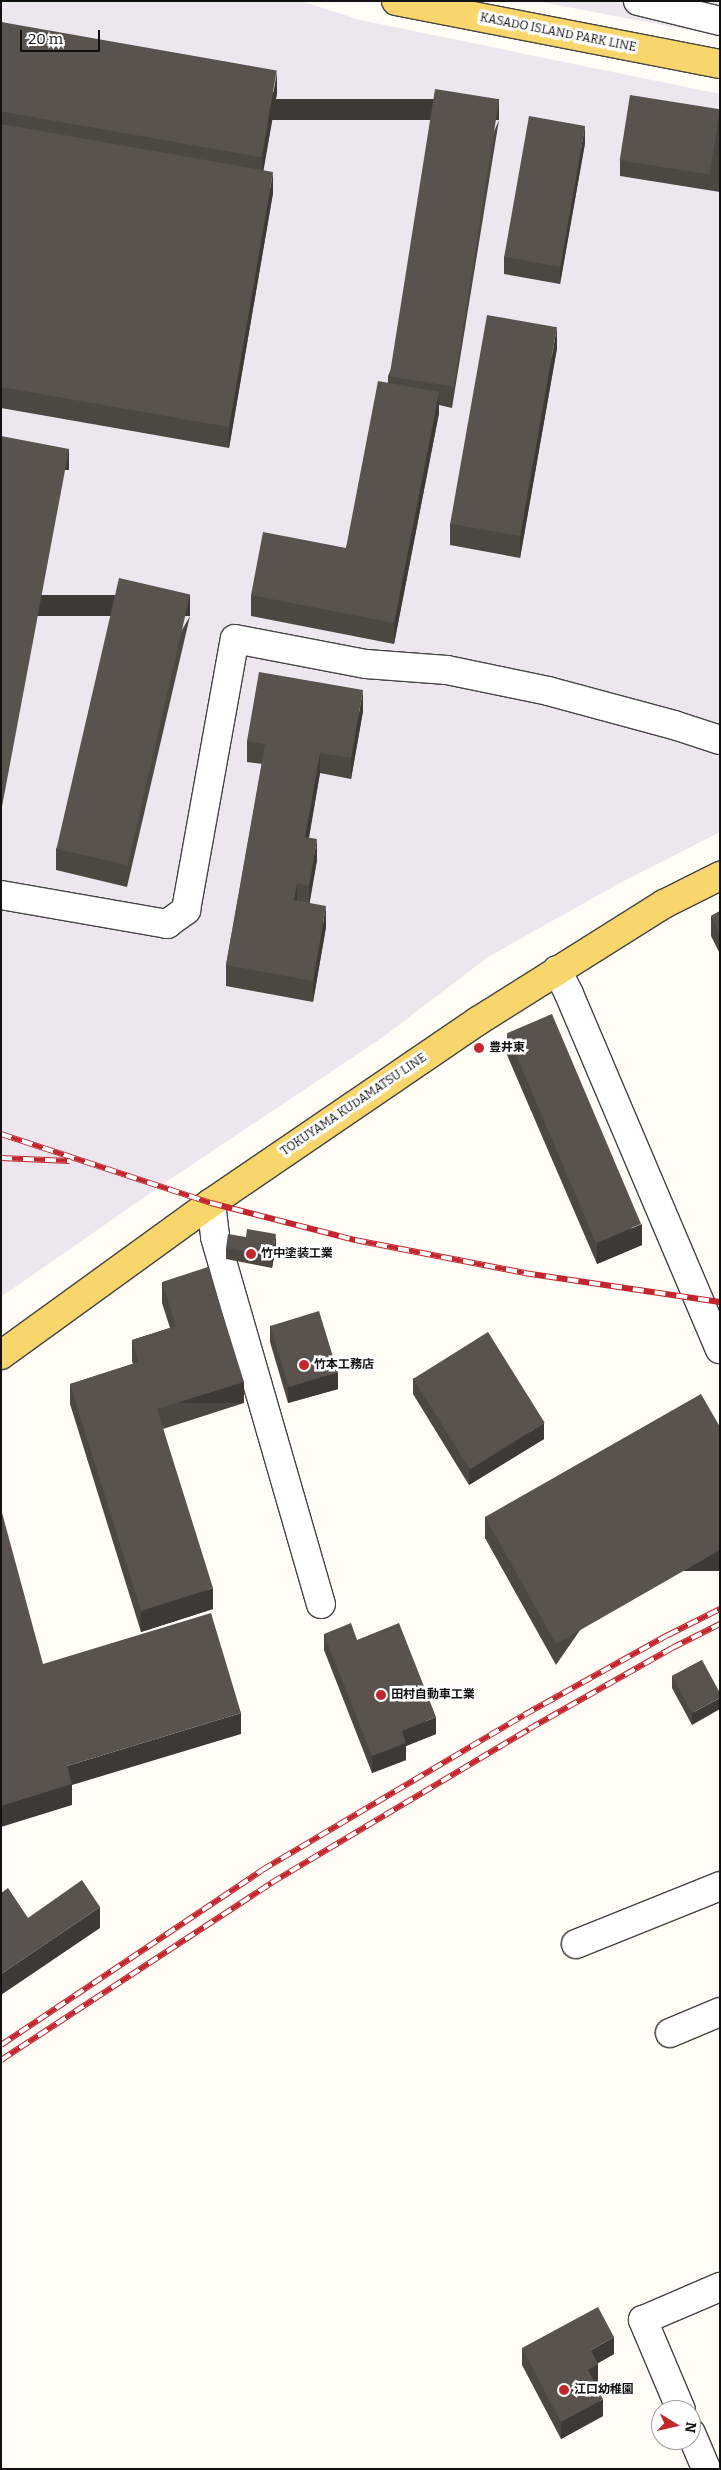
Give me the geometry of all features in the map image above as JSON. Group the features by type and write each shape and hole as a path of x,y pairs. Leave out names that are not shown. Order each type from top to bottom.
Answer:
{"main road":[{"name":"KASADO ISLAND PARK LINE","path":"396,1 720,64"},
{"name":"TOKUYAMA KUDAMATSU LINE","path":"1,1355 211,1203 478,1021 556,970 664,904 720,876"}],"street":[{"path":"638,1 720,21"},
{"path":"1,895 167,924 186,910 234,639 366,664 447,670 548,690 674,725 720,740"},
{"path":"556,970 569,994 720,1349"},
{"path":"211,1203 215,1238 321,1604"},
{"path":"576,1944 720,1886"},
{"path":"670,2033 720,2012"},
{"path":"677,2400 643,2320 720,2287"},
{"path":"699,2450 707,2469 720,2464"}],"shaded area":[{"path":"1,1 301,1 360,20 720,94 720,832 618,884 488,957 383,1037 169,1180 1,1297"},
{"path":"536,1 720,1 720,36"}],"building":[{"path":"1,22 277,71 261,157 1,111"},
{"path":"435,89 499,99 454,387 389,376"},
{"path":"630,95 720,109 710,174 620,160"},
{"path":"529,116 585,126 560,267 504,257"},
{"path":"1,124 273,172 229,427 1,387"},
{"path":"487,315 557,327 520,536 450,524"},
{"path":"378,381 439,392 394,623 251,595 263,532 346,548"},
{"path":"1,436 69,449 1,812"},
{"path":"119,578 190,594 128,865 56,849"},
{"path":"259,672 363,690 351,758 320,753 305,837 317,839 309,886 297,883 294,900 326,906 313,981 226,965 265,744 247,741"},
{"path":"720,911 720,933 711,916"},
{"path":"552,1014 641,1224 596,1243 507,1033"},
{"path":"247,1229 276,1234 272,1256 226,1248 228,1234 246,1237"},
{"path":"208,1267 244,1382 157,1409 213,1588 141,1611 70,1384 138,1362 132,1340 176,1326 162,1282"},
{"name":"竹本工務店","path":"319,1311 338,1372 289,1387 270,1326"},
{"path":"488,1332 545,1423 470,1469 413,1379"},
{"path":"701,1394 720,1427 720,1550 556,1644 485,1517"},
{"path":"1,1509 43,1664 211,1613 241,1713 67,1766 72,1784 1,1806"},
{"name":"田村自動車工業","path":"351,1623 357,1640 399,1623 436,1717 402,1731 406,1743 372,1756 324,1634"},
{"path":"702,1660 720,1693 720,1698 692,1713 672,1676"},
{"path":"82,1880 100,1907 1,1974 1,1893 8,1888 28,1918"},
{"path":"598,2307 614,2337 591,2350 598,2364 588,2370 603,2399 561,2422 522,2348"}],"railway":[{"path":"1,1134 211,1203 355,1240 524,1273 720,1302"},
{"path":"1,1158 70,1161"},
{"path":"1,2045 262,1870 524,1715 668,1635 720,1609"},
{"path":"1,2060 271,1883 529,1729 672,1648 720,1624"}],"place":[{"name":"豊井東","path":"479,1048"},
{"name":"竹中塗装工業","path":"251,1254"},
{"name":"竹本工務店","path":"304,1365"},
{"name":"田村自動車工業","path":"381,1695"},
{"name":"江口幼稚園","path":"564,2390"}]}
